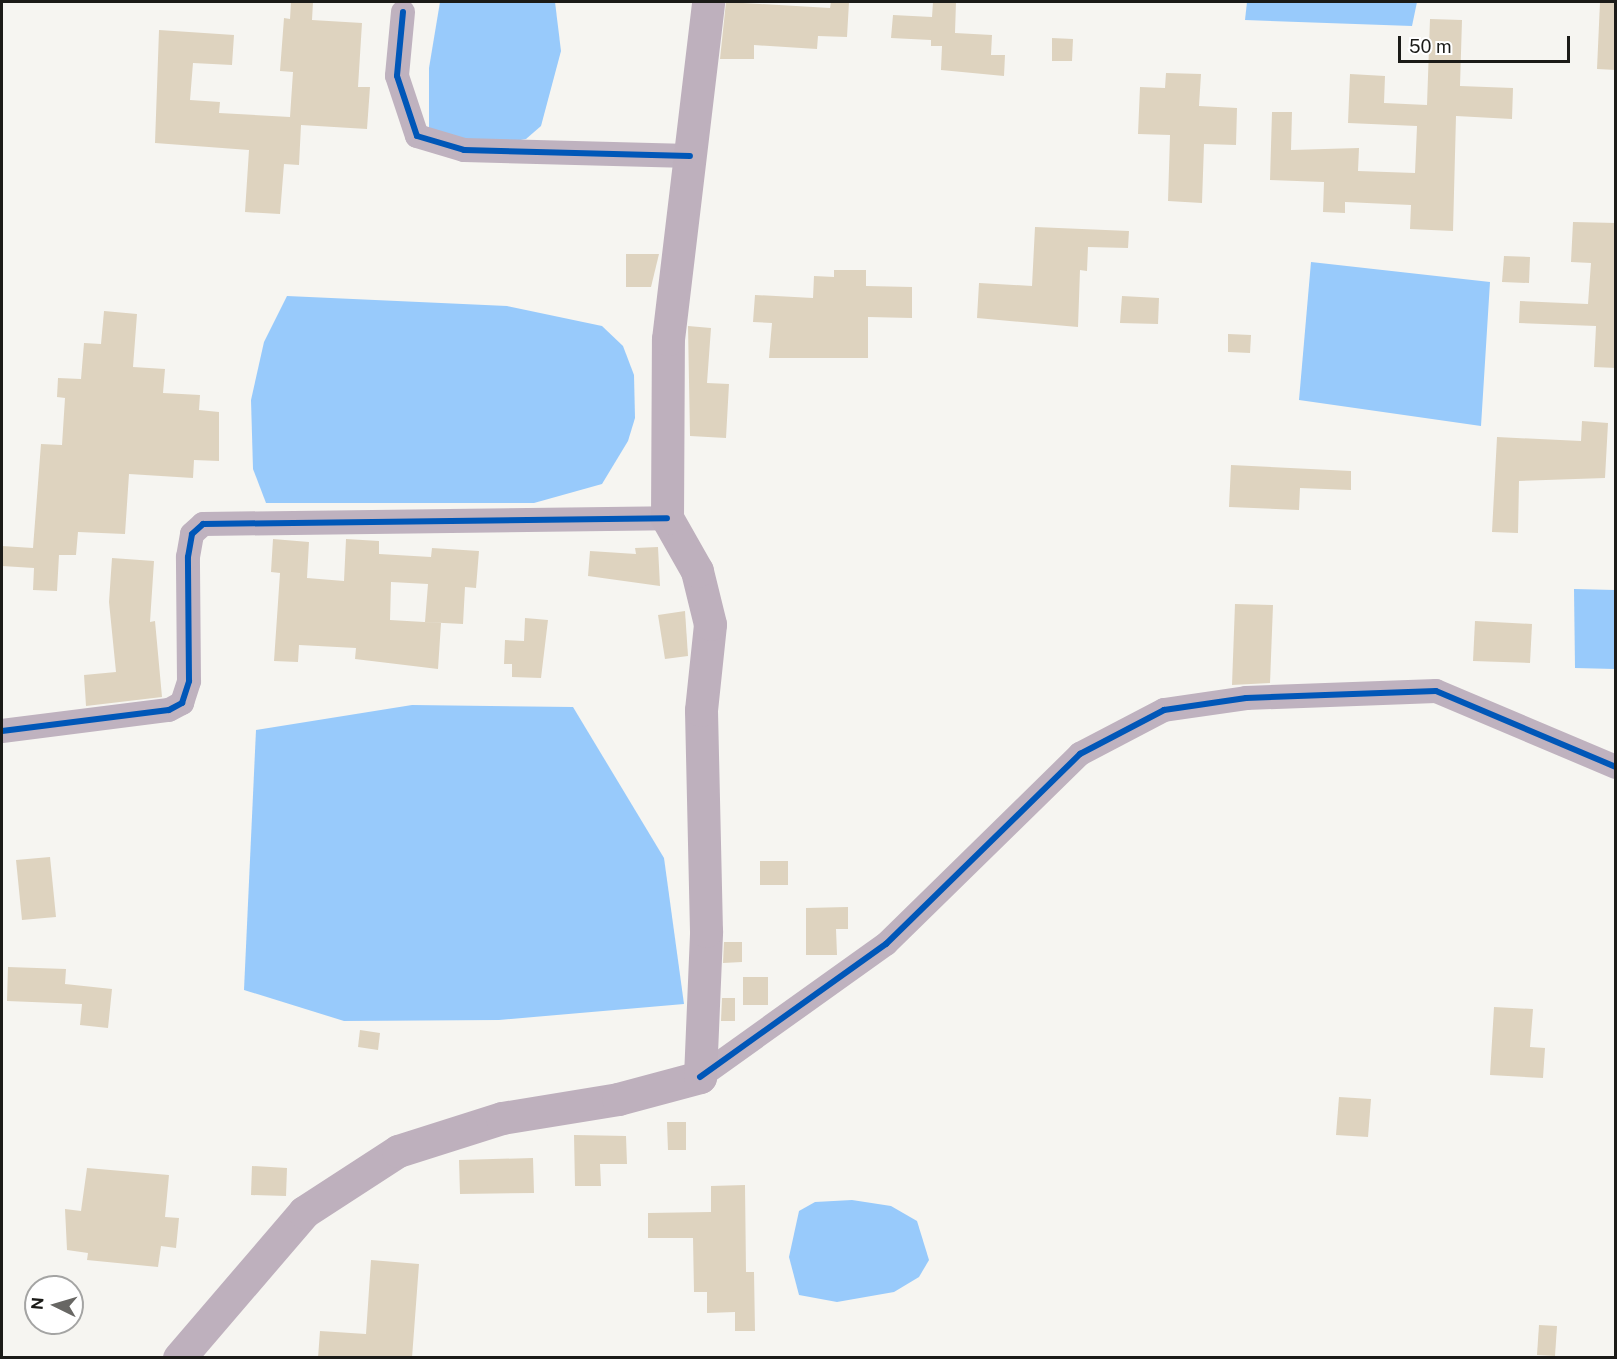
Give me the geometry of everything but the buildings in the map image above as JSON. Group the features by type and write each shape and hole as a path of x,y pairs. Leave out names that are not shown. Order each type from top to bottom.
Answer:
{"main road":[{"path":"179,1358 304,1212 398,1151 502,1118 618,1100 700,1077 706,931 701,710 711,624 697,571 667,518 668,339 708,2"}],"street":[{"path":"403,12 397,76 417,136 464,150 690,156"},
{"path":"2,731 169,710 182,703 189,681 188,557 192,534 203,524 667,518"},
{"path":"700,1077 886,944 1080,754 1164,710 1246,698 1436,690 1616,767"}],"water":[{"path":"440,2 555,2 561,51 541,126 526,139 482,147 429,131 429,68"},
{"path":"1247,2 1417,2 1412,26 1245,20"},
{"path":"1311,262 1490,282 1481,426 1299,400"},
{"path":"287,296 507,306 602,326 623,346 634,375 635,418 628,441 602,484 534,503 266,503 253,469 251,400 264,342"},
{"path":"1574,589 1615,590 1615,669 1575,668"},
{"path":"412,705 573,707 664,858 684,1004 499,1020 344,1021 244,990 256,730"},
{"path":"852,1200 891,1206 917,1221 929,1260 919,1277 894,1292 837,1302 799,1295 789,1257 799,1211 815,1202"}],"cycle path":[{"path":"403,12 397,76 417,136 464,150 690,156"},
{"path":"2,731 169,710 182,703 189,681 188,557 192,534 203,524 667,518"},
{"path":"700,1077 886,944 1080,754 1164,710 1246,698 1436,691 1616,767"}]}
